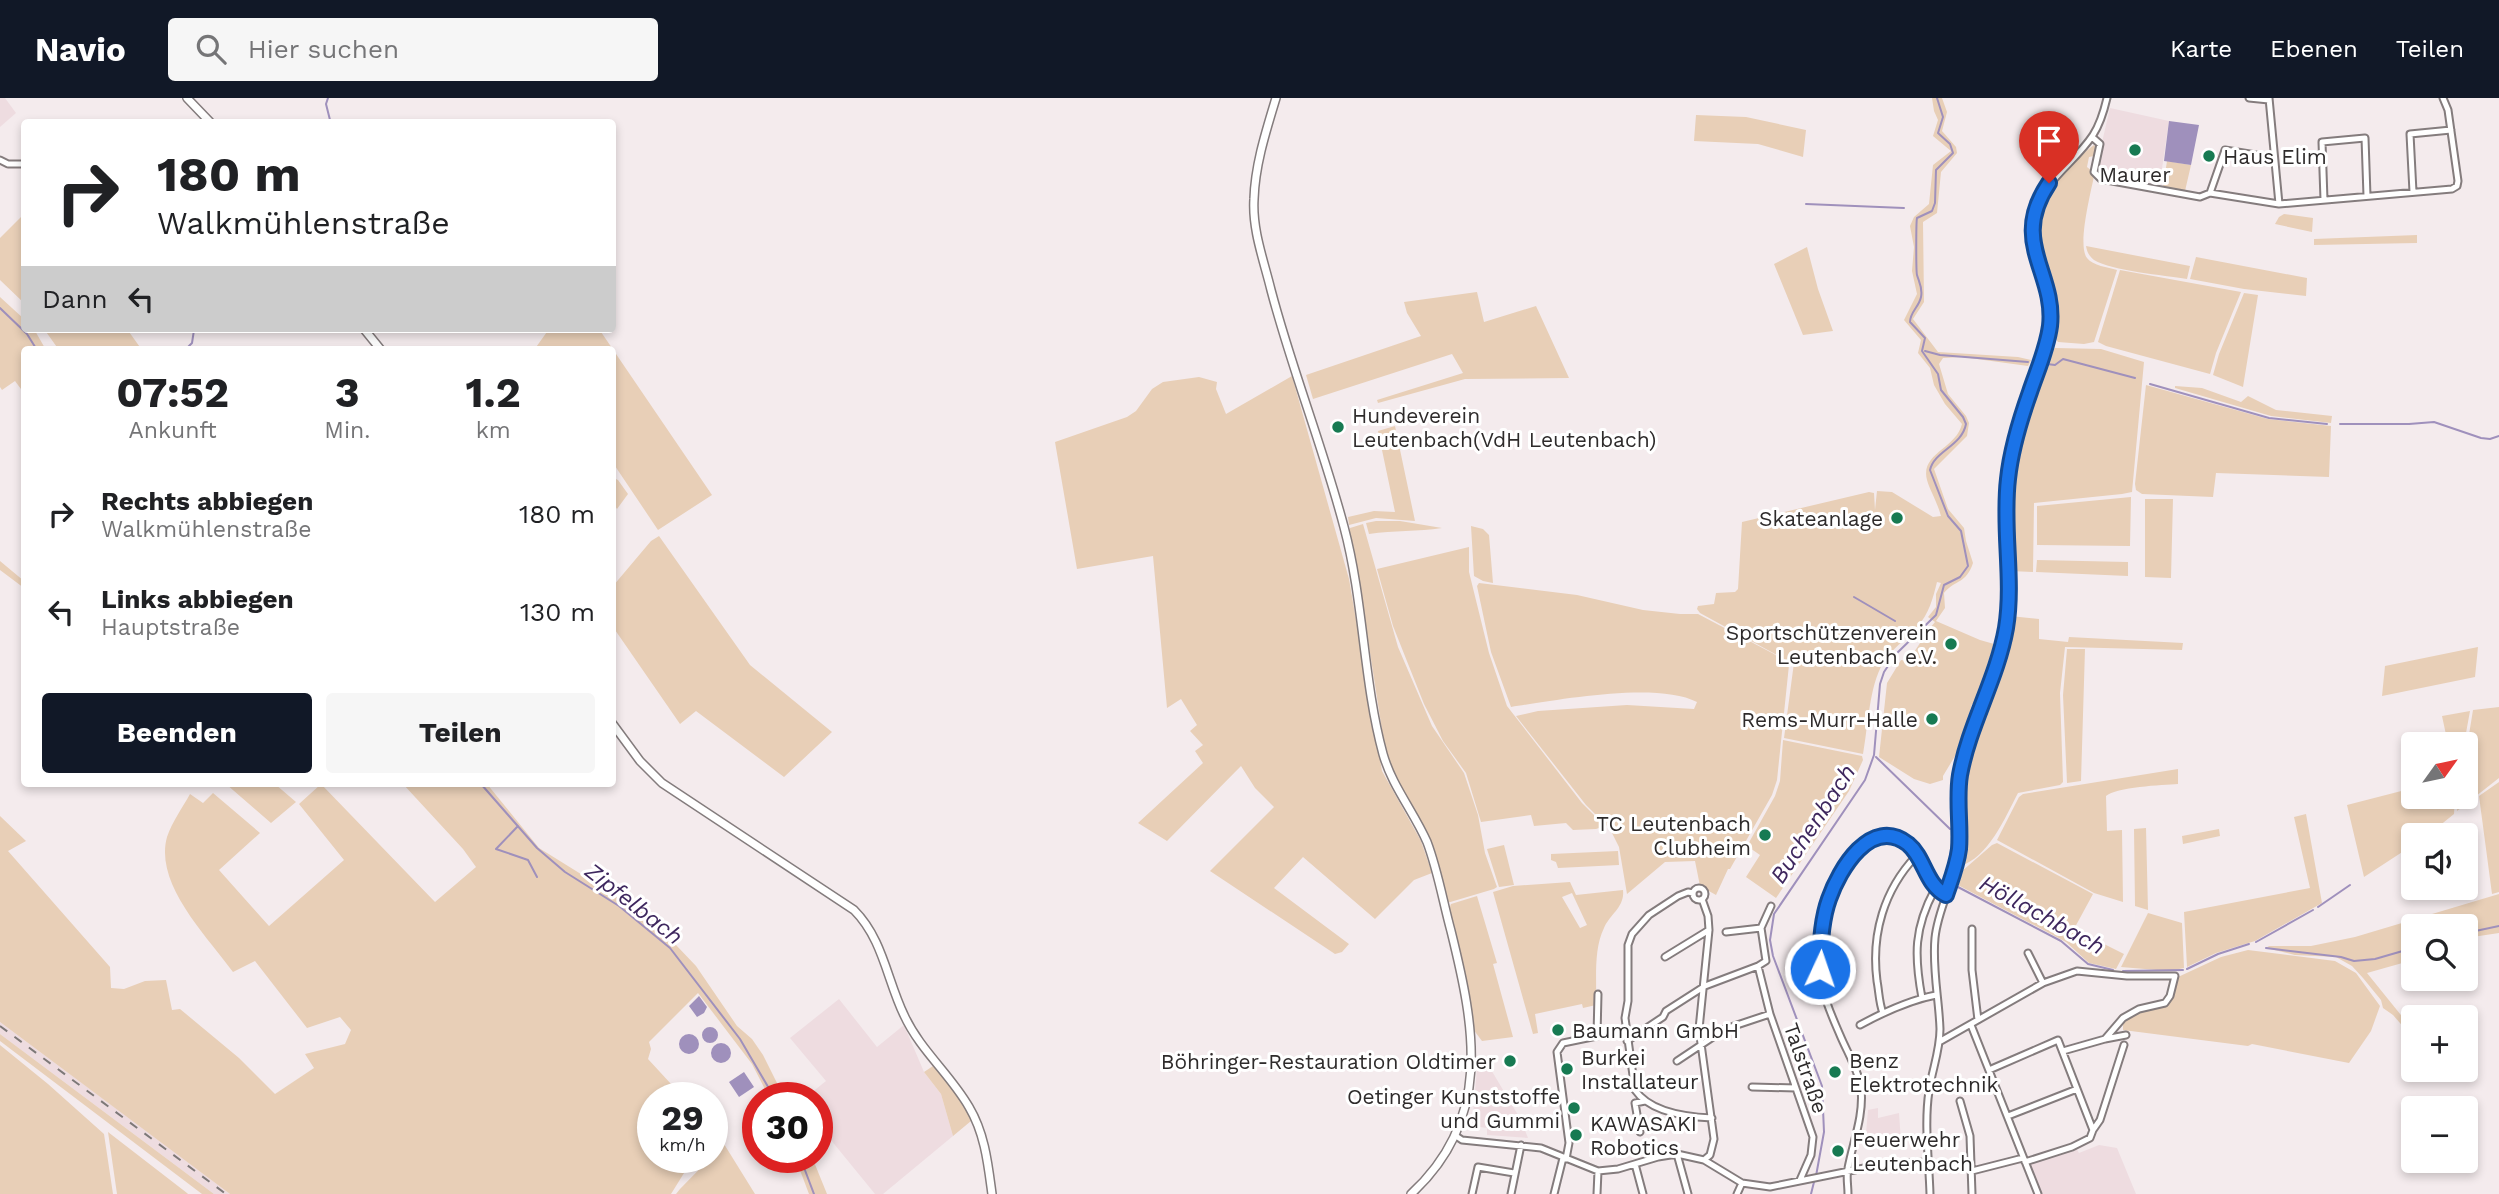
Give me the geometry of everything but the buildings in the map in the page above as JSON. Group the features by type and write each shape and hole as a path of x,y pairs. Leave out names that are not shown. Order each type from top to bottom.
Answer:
{"main road":[{"path":"187,98 207,119"},
{"path":"1276,98 1256,179 1255,219 1288,353 1344,527 1355,576 1376,723 1384,758 1432,857 1461,972 1471,1056 1467,1104 1456,1136 1440,1164 1411,1194"},
{"path":"616,728 640,761 662,783 854,910 873,933 898,1003 912,1031 962,1096 974,1117 984,1143 992,1194"}],"street":[{"path":"1930,1194 1929,1092 1939,1042 1935,936 1959,850 1960,776 2002,649 2008,611 2008,479 2020,422 2050,326 2047,295 2032,242 2034,223 2044,191 2092,137 2107,98"},
{"path":"2249,98 2269,99 2279,204"},
{"path":"2092,137 2100,144 2094,172 2101,179 2200,197 2210,193 2279,204 2452,189 2459,181 2448,110 2442,98"},
{"path":"2413,192 2410,134 2451,130"},
{"path":"2324,200 2322,142 2365,138 2367,196"},
{"path":"2210,193 2225,150 2274,158"},
{"path":"0,160 8,164 21,164"},
{"path":"1848,1194 1847,1171 1861,1105 1861,1087 1823,989 1820,958 1828,900 1840,874 1857,852 1871,839 1883,836 1908,845 1935,889 1946,895"},
{"path":"1883,1013 1875,962 1880,921 1898,879 1916,856"},
{"path":"1693,893 1697,888 1703,889 1705,894 1702,899 1708,916 1709,930 1699,1030 1712,1118 1713,1146 1704,1160"},
{"path":"1923,998 1916,949 1917,936 1927,904 1935,889"},
{"path":"1693,893 1695,898 1702,899"},
{"path":"1693,893 1678,896 1649,915 1632,934 1628,945 1627,964 1627,1041 1635,1090 1645,1101 1664,1110 1712,1118"},
{"path":"1726,932 1761,928 1772,906"},
{"name":"Talstraße","path":"1761,928 1766,961 1758,966 1770,1013 1813,1137 1811,1155 1800,1180"},
{"path":"1972,929 1972,970 1978,1020"},
{"path":"1665,957 1709,930"},
{"path":"2028,953 2043,983"},
{"path":"1627,1041 1705,986 1758,966"},
{"path":"1939,1042 2043,983 2084,970 2127,976 2175,976 2170,996 2165,1003 2139,1009 2123,1018 2105,1039"},
{"path":"1554,1194 1569,1143 1557,1052 1563,1043 1597,1036 1598,994"},
{"path":"1860,1025 1883,1013 1936,995"},
{"path":"1676,1061 1739,1023 1770,1013"},
{"path":"1970,1025 2038,1194"},
{"path":"2063,1051 2126,1035"},
{"path":"1989,1070 2058,1040 2093,1133"},
{"path":"1972,1171 2072,1147 2093,1133 2100,1120 2124,1045"},
{"path":"1752,1087 1796,1088"},
{"path":"2008,1116 2077,1089"},
{"path":"1640,1132 1635,1103 1645,1101"},
{"path":"1960,1101 1970,1136 1972,1194"},
{"path":"1456,1136 1462,1140 1541,1148 1598,1171 1677,1154 1704,1160 1742,1182 1771,1191 1800,1180 1889,1163 1929,1162"},
{"path":"1511,1194 1521,1145"},
{"path":"1677,1154 1688,1194"},
{"path":"1635,1164 1643,1194"},
{"path":"1472,1194 1478,1167 1514,1173"},
{"path":"1597,1194 1598,1171"},
{"path":"1737,1194 1742,1182"}],"shaded area":[{"path":"0,98 5,98 16,113 0,127"},
{"path":"1932,98 1942,98 1947,112 1942,131 1956,147 1957,153 1941,172 1937,213 1923,222 1924,302 1913,319 1938,352 2031,360 2028,366 1962,357 1943,358 1939,364 1948,394 1969,423 1967,436 1934,469 1948,509 1964,528 1973,563 1964,578 1944,593 1945,608 1936,621 1994,644 1958,751 1943,780 1930,784 1914,779 1879,757 1887,683 1901,660 1907,661 1935,622 1928,617 1936,607 1936,594 1941,583 1937,582 1925,617 1891,653 1878,673 1863,754 1784,738 1795,655 1786,660 1697,609 1698,606 1714,604 1716,593 1735,592 1738,589 1742,522 1869,492 1874,493 1875,510 1877,491 1892,492 1933,517 1941,516 1928,484 1926,471 1933,457 1953,440 1962,424 1945,404 1934,385 1930,368 1918,353 1921,340 1904,320 1917,294 1912,271 1914,247 1910,226 1914,217 1929,204 1933,165 1951,151 1933,136 1938,120"},
{"path":"2110,108 2169,121 2160,182 2102,173 2096,168"},
{"path":"1696,115 1746,117 1806,130 1803,157 1758,144 1694,141"},
{"path":"2169,121 2199,125 2191,165 2164,161"},
{"path":"2094,145 2094,156 2089,157 2087,167 2094,176 2086,218 2084,252 2093,263 2117,270 2094,342 2058,342 2053,335 2054,317 2058,309 2054,308 2040,262 2036,227 2043,202 2050,190 2067,169"},
{"path":"2167,161 2191,165 2185,191 2163,187"},
{"path":"2284,214 2313,218 2312,232 2275,224"},
{"path":"21,217 21,300 0,280 0,238"},
{"path":"2417,235 2417,243 2314,245 2314,239"},
{"path":"2086,246 2190,266 2187,279 2102,264 2091,257"},
{"path":"1807,247 1833,331 1803,335 1774,264"},
{"path":"2196,257 2307,278 2306,296 2190,279"},
{"path":"2120,270 2241,292 2210,374 2098,342"},
{"path":"1477,292 1484,322 1536,306 1569,378 1465,379 1378,403 1377,400 1463,373 1452,354 1313,399 1306,375 1421,336 1407,313 1404,302"},
{"path":"2244,293 2258,295 2243,387 2213,375"},
{"path":"0,297 21,316 21,333 36,333 44,346 21,346 21,389 15,381 2,390"},
{"path":"47,333 130,333 139,346 56,346"},
{"path":"546,333 602,333 611,346 537,346"},
{"path":"2055,348 2101,349 2144,362 2132,492 2034,503 2033,572 2010,571 2009,503 2013,462 2033,394 2048,354"},
{"path":"616,354 712,495 658,530 616,467"},
{"path":"1292,376 1349,579 1382,771 1421,841 1432,873 1414,880 1375,919 1303,857 1274,888 1349,944 1342,952 1335,954 1210,871 1274,807 1255,788 1241,766 1167,841 1138,823 1203,763 1195,751 1203,745 1190,731 1197,725 1181,699 1167,708 1153,556 1077,569 1055,442 1127,417 1136,411 1152,389 1163,382 1199,377 1217,382 1216,389 1226,414"},
{"path":"2146,385 2268,419 2331,426 2329,477 2216,473 2213,497 2142,494 2136,490 2135,484"},
{"path":"2175,386 2202,388 2241,402 2248,396 2276,410 2332,416 2331,423 2271,416"},
{"path":"1395,426 1415,521 1376,518 1349,525 1348,517 1374,511 1395,512 1378,431"},
{"path":"616,479 628,494 616,508"},
{"path":"2131,497 2130,546 2037,545 2037,506"},
{"path":"2145,499 2173,499 2171,578 2145,577"},
{"path":"1400,521 1442,528 1369,534 1366,523"},
{"path":"1363,524 1398,647 1432,726 1464,773 1497,887 1447,903 1440,876 1392,768 1384,743 1358,575 1348,533 1350,528"},
{"path":"1471,526 1483,529 1489,535 1493,583 1474,576"},
{"path":"659,536 750,665 832,732 784,777 696,711 680,724 616,631 616,582 651,541"},
{"path":"1469,547 1469,572 1489,653 1507,706 1582,803 1605,826 1573,830 1566,823 1534,826 1531,815 1481,822 1466,773 1443,741 1424,704 1393,626 1377,569"},
{"path":"2037,560 2128,562 2128,576 2036,572"},
{"path":"0,561 21,578 21,586 0,570"},
{"path":"1479,583 1577,595 1643,610 1698,614 1774,654 1789,665 1777,780 1772,795 1728,869 1716,895 1700,886 1695,861 1665,862 1627,894 1619,847 1610,829 1586,805 1516,716 1538,711 1627,705 1694,709 1697,702 1679,696 1632,693 1579,697 1511,707 1491,652 1477,586"},
{"path":"2010,616 2039,619 2039,639 2068,642 2069,637 2183,643 2182,650 2065,647 2060,693 2063,782 2060,785 2018,793 1987,846 1970,862 1960,866 1963,776 2006,647"},
{"path":"2478,647 2475,677 2382,696 2385,666"},
{"path":"2067,649 2085,649 2081,781 2067,783 2063,695"},
{"path":"2499,707 2499,778 2478,794 2478,732 2469,732 2473,710"},
{"path":"2470,711 2466,732 2445,732 2442,716"},
{"path":"1783,740 1862,756 1863,760 1849,791 1776,898 1746,877 1760,855 1747,846 1775,796 1780,781"},
{"path":"2178,769 2178,784 2129,789 2106,796 2107,831 2122,830 2123,902 2094,893 1997,840 2023,794"},
{"path":"2499,782 2499,892 2492,894 2479,796"},
{"path":"229,787 278,787 296,802 271,823"},
{"path":"318,787 324,787 435,902 476,867 463,849 406,787 489,787 539,848 642,912 656,930 676,945 696,966 737,1026 752,1039 776,1082 761,1082 752,1064 698,993 649,1042 651,1049 648,1059 669,1082 637,1082 637,1173 684,1173 671,1194 230,1194 0,1022 0,816 26,841 8,851 110,967 111,988 124,989 145,981 166,980 172,1010 180,1009 239,1058 275,1094 314,1068 305,1054 345,1044 351,1030 340,1017 307,1028 255,961 233,972 197,926 175,891 165,855 167,837 190,794 203,803 213,793 260,833 219,870 269,926 344,860 299,804"},
{"path":"2401,791 2401,809 2454,809 2454,814 2443,823 2401,823 2401,853 2364,877 2347,805"},
{"path":"2306,814 2322,903 2255,941 2216,953 2187,967 2184,912 2310,888 2294,817"},
{"path":"2146,828 2148,910 2135,906 2134,829"},
{"path":"2219,829 2220,836 2183,844 2182,836"},
{"path":"1997,843 2093,894 2074,929 2124,954 2116,969 2089,963 2066,942 1956,884 1961,872"},
{"path":"1504,845 1514,885 1499,887 1487,849"},
{"path":"1618,851 1619,865 1558,868 1556,862 1551,860 1551,854"},
{"path":"1570,882 1576,895 1623,890 1622,901 1604,928 1598,946 1596,1005 1583,1008 1582,1004 1535,1014 1538,1033 1533,1034 1493,892 1513,886","holes":["1572,893 1587,925 1580,928 1562,897"]},
{"path":"2499,894 2499,933 2478,936 2478,914 2432,914"},
{"path":"1477,896 1497,963 1493,964 1513,1037 1482,1041 1473,1029 1465,975 1449,909 1451,904"},
{"path":"2148,913 2182,923 2184,968 2169,971 2121,967"},
{"path":"2401,923 2401,963 2367,973 2401,1015 2401,1024 2383,1008 2381,1000 2352,966 2336,957 2295,955 2266,948 2311,946"},
{"path":"2248,950 2335,961 2356,973 2380,1006 2371,1031 2349,1063 2252,1044 2248,1046 2123,1030 2123,1020 2139,1011 2166,1005 2178,977 2221,957"},
{"path":"699,996 707,1007 704,1013 697,1017 689,1006"},
{"path":"839,999 877,1047 904,1025 924,1072 941,1094 953,1136 883,1194 875,1194 833,1143 833,1082 825,1082 790,1038"},
{"path":"0,1022 230,1194 214,1194 0,1034"},
{"path":"710,1027 716,1029 716,1041 710,1043 704,1041 702,1035 704,1029"},
{"path":"0,1034 214,1194 202,1194 0,1041"},
{"path":"689,1034 696,1037 699,1044 696,1051 689,1054 682,1051 679,1044 682,1037"},
{"path":"721,1043 728,1046 731,1053 728,1060 721,1063 714,1060 711,1053 714,1046"},
{"path":"0,1045 104,1134 113,1194 0,1194"},
{"path":"939,1062 977,1116 953,1136 941,1094 924,1072"},
{"path":"1490,1068 1521,1120 1528,1138 1487,1135 1487,1128 1472,1126 1477,1069"},
{"path":"744,1072 751,1082 742,1082 742,1095 739,1097 729,1082"},
{"path":"1878,1108 1878,1118 1899,1113 1901,1142 1898,1142 1898,1147 1865,1145 1868,1110"},
{"path":"108,1132 187,1193 188,1194 117,1194"},
{"path":"2099,1145 2117,1148 2136,1194 2042,1194 2030,1164 2076,1148 2079,1153"},
{"path":"728,1150 755,1194 676,1194 696,1173 728,1173"},
{"path":"801,1173 818,1173 827,1194 809,1194"}],"waterway":[{"path":"328,98 326,104 330,119"},
{"name":"Buchenbach","path":"1816,1176 1824,1132 1822,1086 1773,956 1770,940 1774,914 1865,780 1874,755 1880,684 1884,672 1896,654 1936,615 1944,585 1960,577 1968,566 1961,531 1948,516 1930,470 1937,458 1959,438 1966,424 1941,390 1938,374 1922,351 1925,338 1910,322 1921,294 1917,275 1917,218 1932,211 1935,203 1936,170 1953,153 1950,144 1938,133 1943,117 1937,98"},
{"path":"1806,204 1904,208"},
{"name":"Zipfelbach","path":"0,308 21,328"},
{"name":"Zipfelbach","path":"26,333 34,346"},
{"path":"189,346 194,333"},
{"path":"1925,351 1940,355 2028,362"},
{"path":"2047,364 2055,365 2063,359 2135,378"},
{"path":"2150,384 2269,418 2327,424"},
{"path":"2340,424 2434,422 2481,438 2499,436"},
{"path":"1854,597 1895,621"},
{"name":"Höllachbach","path":"1876,757 1950,829"},
{"name":"Zipfelbach","path":"484,787 537,848 565,872 619,906 670,948 740,1039 765,1082"},
{"path":"518,826 496,849 528,860 537,877"},
{"path":"2318,907 2350,885"},
{"name":"Höllachbach","path":"1956,886 2061,941 2088,964 2113,970"},
{"path":"2256,942 2313,910"},
{"name":"Höllachbach","path":"2478,930 2499,926"},
{"name":"Höllachbach","path":"2187,969 2218,954 2249,944"},
{"name":"Höllachbach","path":"2266,948 2354,961 2375,959 2401,951"},
{"name":"Höllachbach","path":"2123,971 2183,970"},
{"name":"Zipfelbach","path":"806,1173 814,1194"},
{"name":"Buchenbach","path":"1811,1194 1814,1182"}],"railway":[{"path":"0,1026 226,1194"}],"place":[{"name":"Maurer","path":"2135,150"},
{"name":"Haus Elim","path":"2209,156"},
{"name":"Hundeverein Leutenbach(VdH Leutenbach)","path":"1338,427"},
{"name":"Skateanlage","path":"1897,518"},
{"name":"Sportschützenverein Leutenbach e.V.","path":"1951,644"},
{"name":"Rems-Murr-Halle","path":"1932,719"},
{"name":"TC Leutenbach Clubheim","path":"1765,835"},
{"name":"Baumann GmbH","path":"1558,1030"},
{"name":"Böhringer-Restauration Oldtimer","path":"1510,1061"},
{"name":"Burkei Installateur","path":"1567,1069"},
{"name":"Benz Elektrotechnik","path":"1835,1072"},
{"name":"Oetinger Kunststoffe und Gummi","path":"1574,1108"},
{"name":"KAWASAKI Robotics","path":"1576,1135"},
{"name":"Feuerwehr Leutenbach","path":"1838,1151"}],"route":[{"path":"1820,969 1823,922 1828,900 1847,863 1871,839 1877,836 1893,837 1908,845 1935,889 1946,895 1954,872 1959,850 1960,776 1998,662 2008,611 2006,537 2010,464 2050,326 2047,295 2032,242 2037,209 2049,183"}]}
